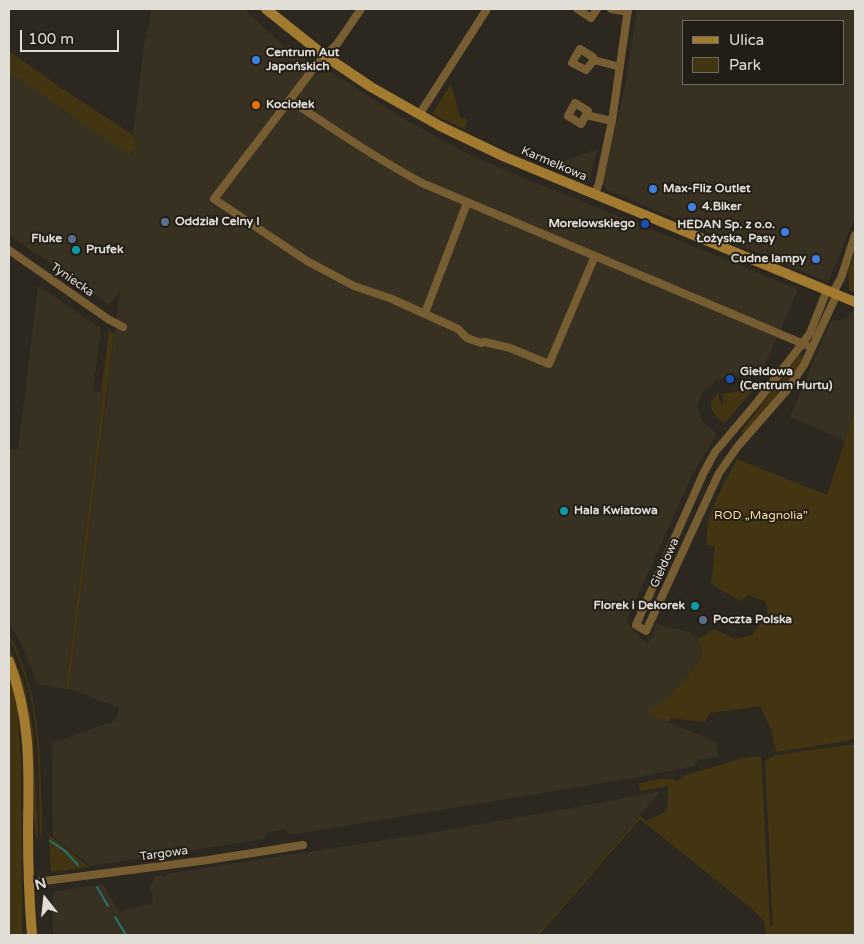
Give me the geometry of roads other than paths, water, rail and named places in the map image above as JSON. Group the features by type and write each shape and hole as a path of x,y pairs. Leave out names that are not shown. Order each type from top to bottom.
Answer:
{"street":[{"name":"Karmelkowa","path":"266,9 325,56 371,87 419,115 505,157 855,302"},
{"path":"362,9 337,44 318,63 214,199 307,261 354,286 425,313 458,329 467,338 481,344 485,342 510,348 549,364 595,256"},
{"path":"419,115 487,9"},
{"path":"577,9 591,18 598,9"},
{"path":"594,194 599,183 612,121 628,10 611,9"},
{"path":"594,60 620,67"},
{"path":"290,100 388,164 422,183 813,347"},
{"path":"586,115 612,121"},
{"path":"425,313 467,203"},
{"path":"832,292 841,278 855,235"},
{"name":"Tyniecka","path":"9,250 108,319 123,327"},
{"name":"Giełdowa","path":"832,292 813,347 795,380 740,443 718,473 646,631 636,625 704,472 716,452 810,333 832,292"},
{"path":"730,434 740,443"},
{"path":"678,531 689,536"},
{"path":"667,555 678,560"},
{"path":"9,662 21,698 28,744 29,883 32,935"},
{"name":"Targowa","path":"29,883 303,846"}],"waterway":[{"path":"50,841 64,850 78,865"},
{"path":"97,887 108,906"},
{"path":"115,917 126,935"}],"place":[{"name":"Centrum Aut Japońskich","path":"256,60"},
{"name":"Kociołek","path":"256,105"},
{"name":"Max-Fliz Outlet","path":"653,189"},
{"name":"4.Biker","path":"692,207"},
{"name":"Oddział Celny I","path":"165,222"},
{"name":"Morelowskiego","path":"645,224"},
{"name":"HEDAN Sp. z o.o. Łożyska, Pasy","path":"785,232"},
{"name":"Fluke","path":"72,239"},
{"name":"Prufek","path":"76,250"},
{"name":"Cudne lampy","path":"816,259"},
{"name":"Giełdowa (Centrum Hurtu)","path":"730,379"},
{"name":"Hala Kwiatowa","path":"564,511"},
{"name":"Florek i Dekorek","path":"695,606"},
{"name":"Poczta Polska","path":"703,620"}],"park label":[{"name":"ROD „Magnolia”","path":"761,516"}]}
